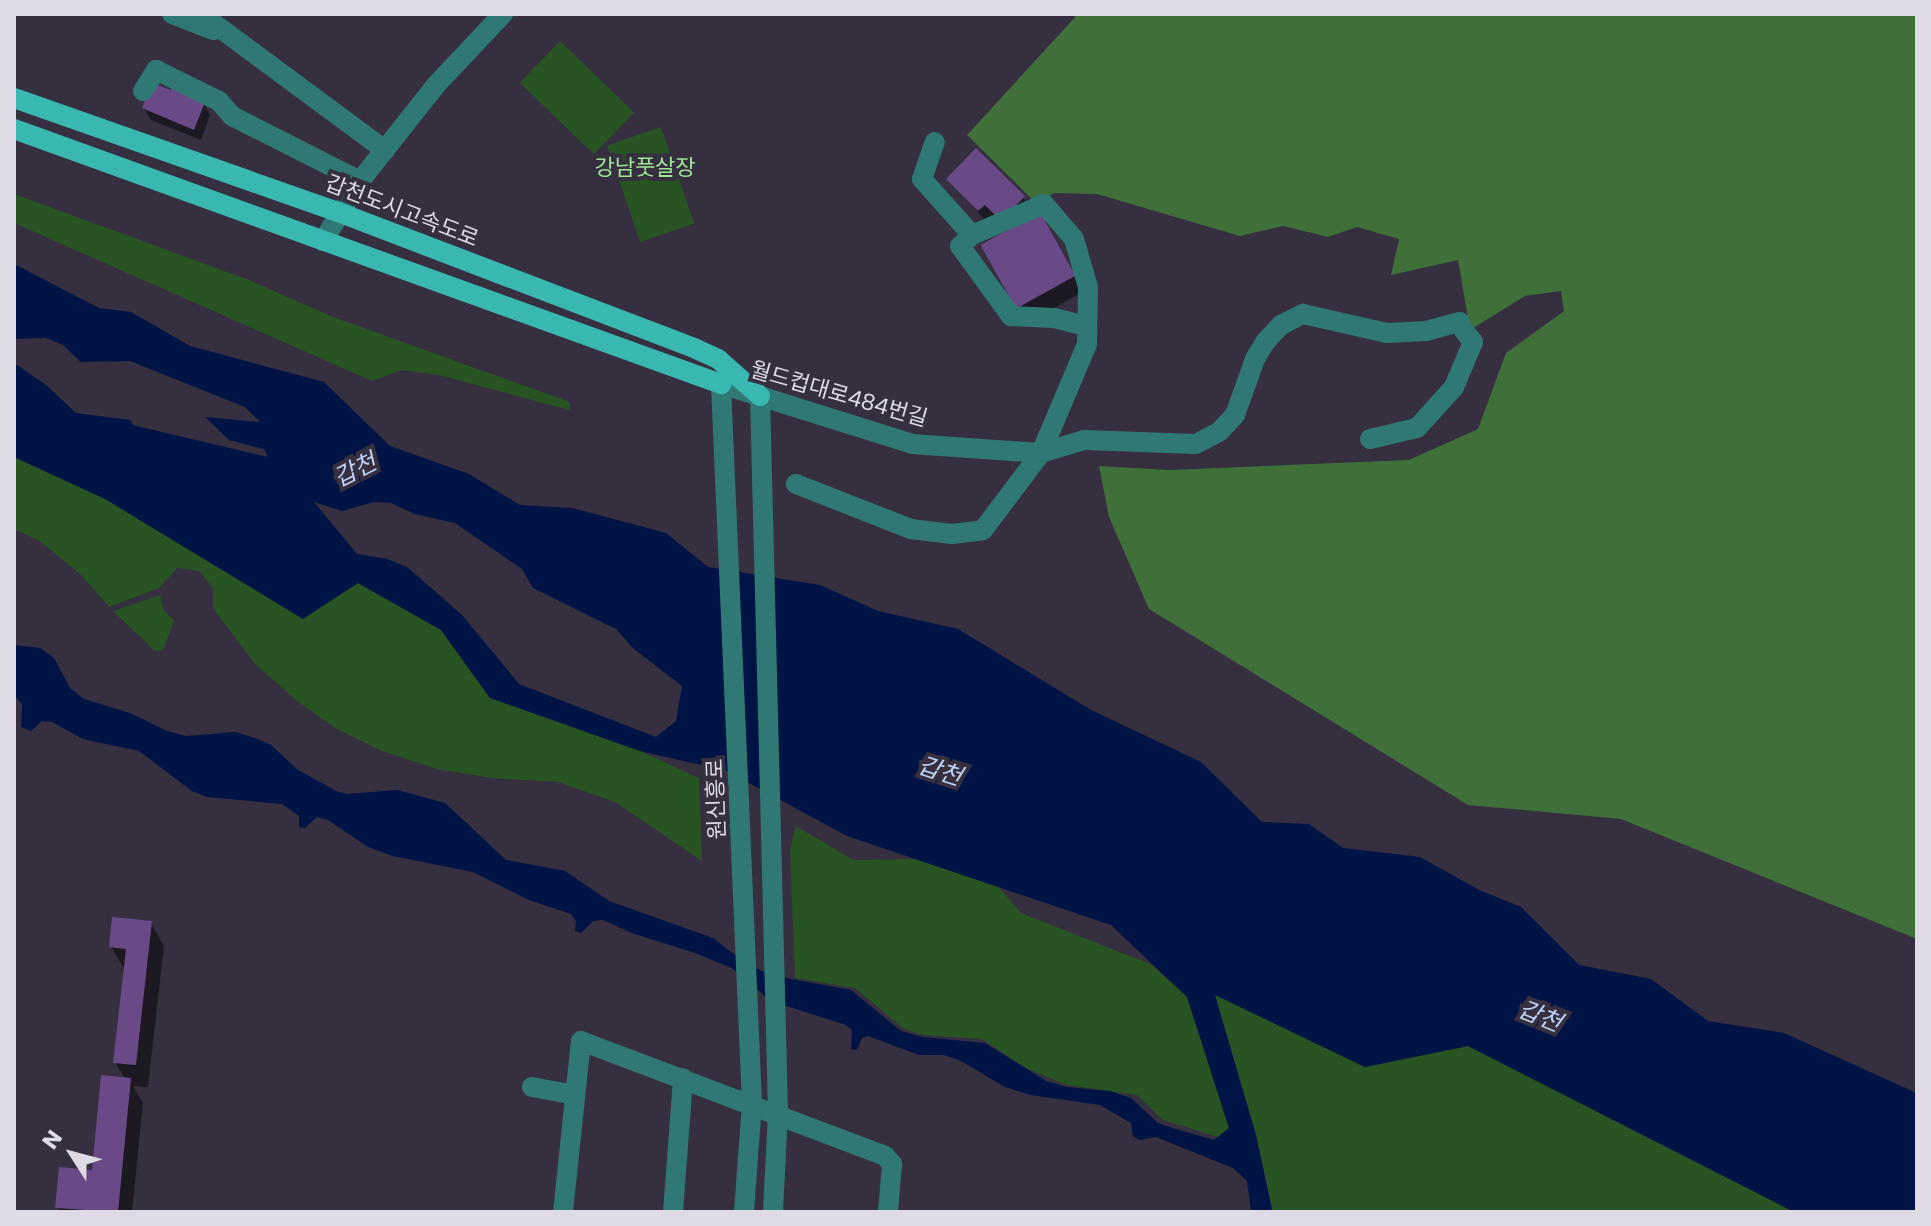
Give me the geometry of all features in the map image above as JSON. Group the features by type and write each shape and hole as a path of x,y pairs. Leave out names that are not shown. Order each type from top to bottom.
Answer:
{"main road":[{"name":"갑천도시고속도로","path":"14,98 338,212 696,349 718,359 760,396"},
{"path":"14,129 721,384"}],"street":[{"path":"172,14 232,38"},
{"path":"201,14 385,150"},
{"path":"323,241 338,212 360,181 436,85 503,14"},
{"path":"143,91 156,70 219,101 232,116 360,181"},
{"path":"935,142 922,179 972,235"},
{"path":"796,484 911,529 952,534 983,530 1041,453 1087,335 1088,287 1074,239 1044,204 972,235 960,246 1011,316 1054,318 1087,335"},
{"name":"월드컵대로484번길","path":"721,384 912,444 1041,453 1084,440 1196,444 1220,431 1235,415 1255,359 1266,341 1281,325 1303,314 1387,333 1426,331 1459,323 1473,342 1454,387 1417,428 1370,439"},
{"name":"원신흥로","path":"721,384 752,1104 744,1212"},
{"path":"760,396 778,1113 773,1212"},
{"path":"563,1212 581,1041 885,1156 892,1164 888,1212"},
{"path":"673,1212 683,1078"},
{"path":"532,1087 575,1095"}],"green space":[{"path":"1078,14 1917,14 1917,939 1621,819 1468,805 1149,609 1109,517 1099,466 1170,470 1409,460 1478,429 1506,353 1564,311 1561,291 1525,296 1470,330 1458,260 1391,275 1399,239 1357,227 1328,237 1283,226 1240,236 1097,194 1054,193 1037,204 967,135"},
{"name":"강남풋살장","path":"560,41 634,113 594,154 520,83"},
{"name":"강남풋살장","path":"661,127 694,223 640,242 607,146"},
{"path":"14,194 249,280 333,317 570,402 569,410 439,375 402,370 372,381 14,223"},
{"path":"14,457 105,499 358,583 441,630 490,698 640,751 699,778 702,861 615,802 558,782 492,778 437,769 382,751 335,728 297,701 255,664 213,608 213,588 199,571 177,568 159,588 109,607 81,575 40,541 14,529"},
{"path":"160,595 163,609 174,621 163,650 155,651 113,611"},
{"path":"796,826 853,860 917,859 999,887 1021,913 1150,964 1187,996 1229,1128 1221,1138 1163,1120 1137,1095 1067,1085 1026,1068 982,1039 923,1035 904,1029 855,988 795,978 790,849"},
{"path":"1214,994 1365,1067 1468,1046 1794,1212 1273,1212 1256,1135"}],"water":[{"path":"14,264 99,308 131,312 190,346 324,382 390,446 469,474 520,505 572,508 666,533 708,567 820,585 878,611 958,629 1091,710 1201,762 1262,822 1309,824 1343,848 1420,857 1479,890 1521,907 1579,965 1651,979 1708,1021 1784,1033 1917,1094 1917,1212 1794,1212 1468,1046 1365,1067 1215,995 1256,1135 1272,1210 1251,1212 1247,1181 1233,1168 1156,1137 1139,1140 1133,1136 1131,1123 1100,1105 1031,1095 1005,1087 961,1061 944,1055 919,1055 868,1036 862,1038 857,1050 851,1049 852,1030 846,1025 771,1001 732,968 695,953 632,933 603,920 593,921 581,933 575,931 576,921 571,914 529,900 473,872 393,856 368,847 328,820 317,817 305,828 299,827 299,816 282,804 207,797 192,791 139,751 83,739 52,722 42,721 31,731 21,727 22,704 14,695 14,645 40,648 54,658 70,688 84,699 130,713 167,731 186,736 235,732 271,745 298,770 336,791 347,794 397,790 445,803 506,860 565,871 609,901 713,938 744,962 770,975 851,990 901,1031 923,1037 985,1043 1046,1081 1067,1087 1110,1091 1131,1098 1158,1123 1179,1130 1214,1140 1229,1128 1187,997 1111,925 847,836 727,771 640,751 490,698 441,630 358,583 303,619 105,499 14,457 14,363 46,385 76,413 130,420 151,457 189,468 219,471 246,485 274,470 264,449 229,440 205,417 260,422 245,407 130,361 81,362 63,345 46,338 14,339","holes":["314,502 342,511 374,502 391,503 415,514 455,523 522,569 533,588 616,629 634,649 682,686 676,721 656,737 519,684 462,615 407,567 387,559 357,554"]}],"building":[{"path":"174,82 205,102 194,130 142,108 152,83 171,90"},
{"path":"976,148 1025,196 1001,221 985,205 978,211 946,179"},
{"path":"1040,212 1075,276 1016,309 981,245"},
{"path":"112,917 152,921 136,1065 113,1063 126,949 109,947"},
{"path":"101,1075 131,1078 118,1212 55,1208 59,1167 92,1170"}],"waterway":[{"name":"갑천","path":"101,434 309,483"}]}
